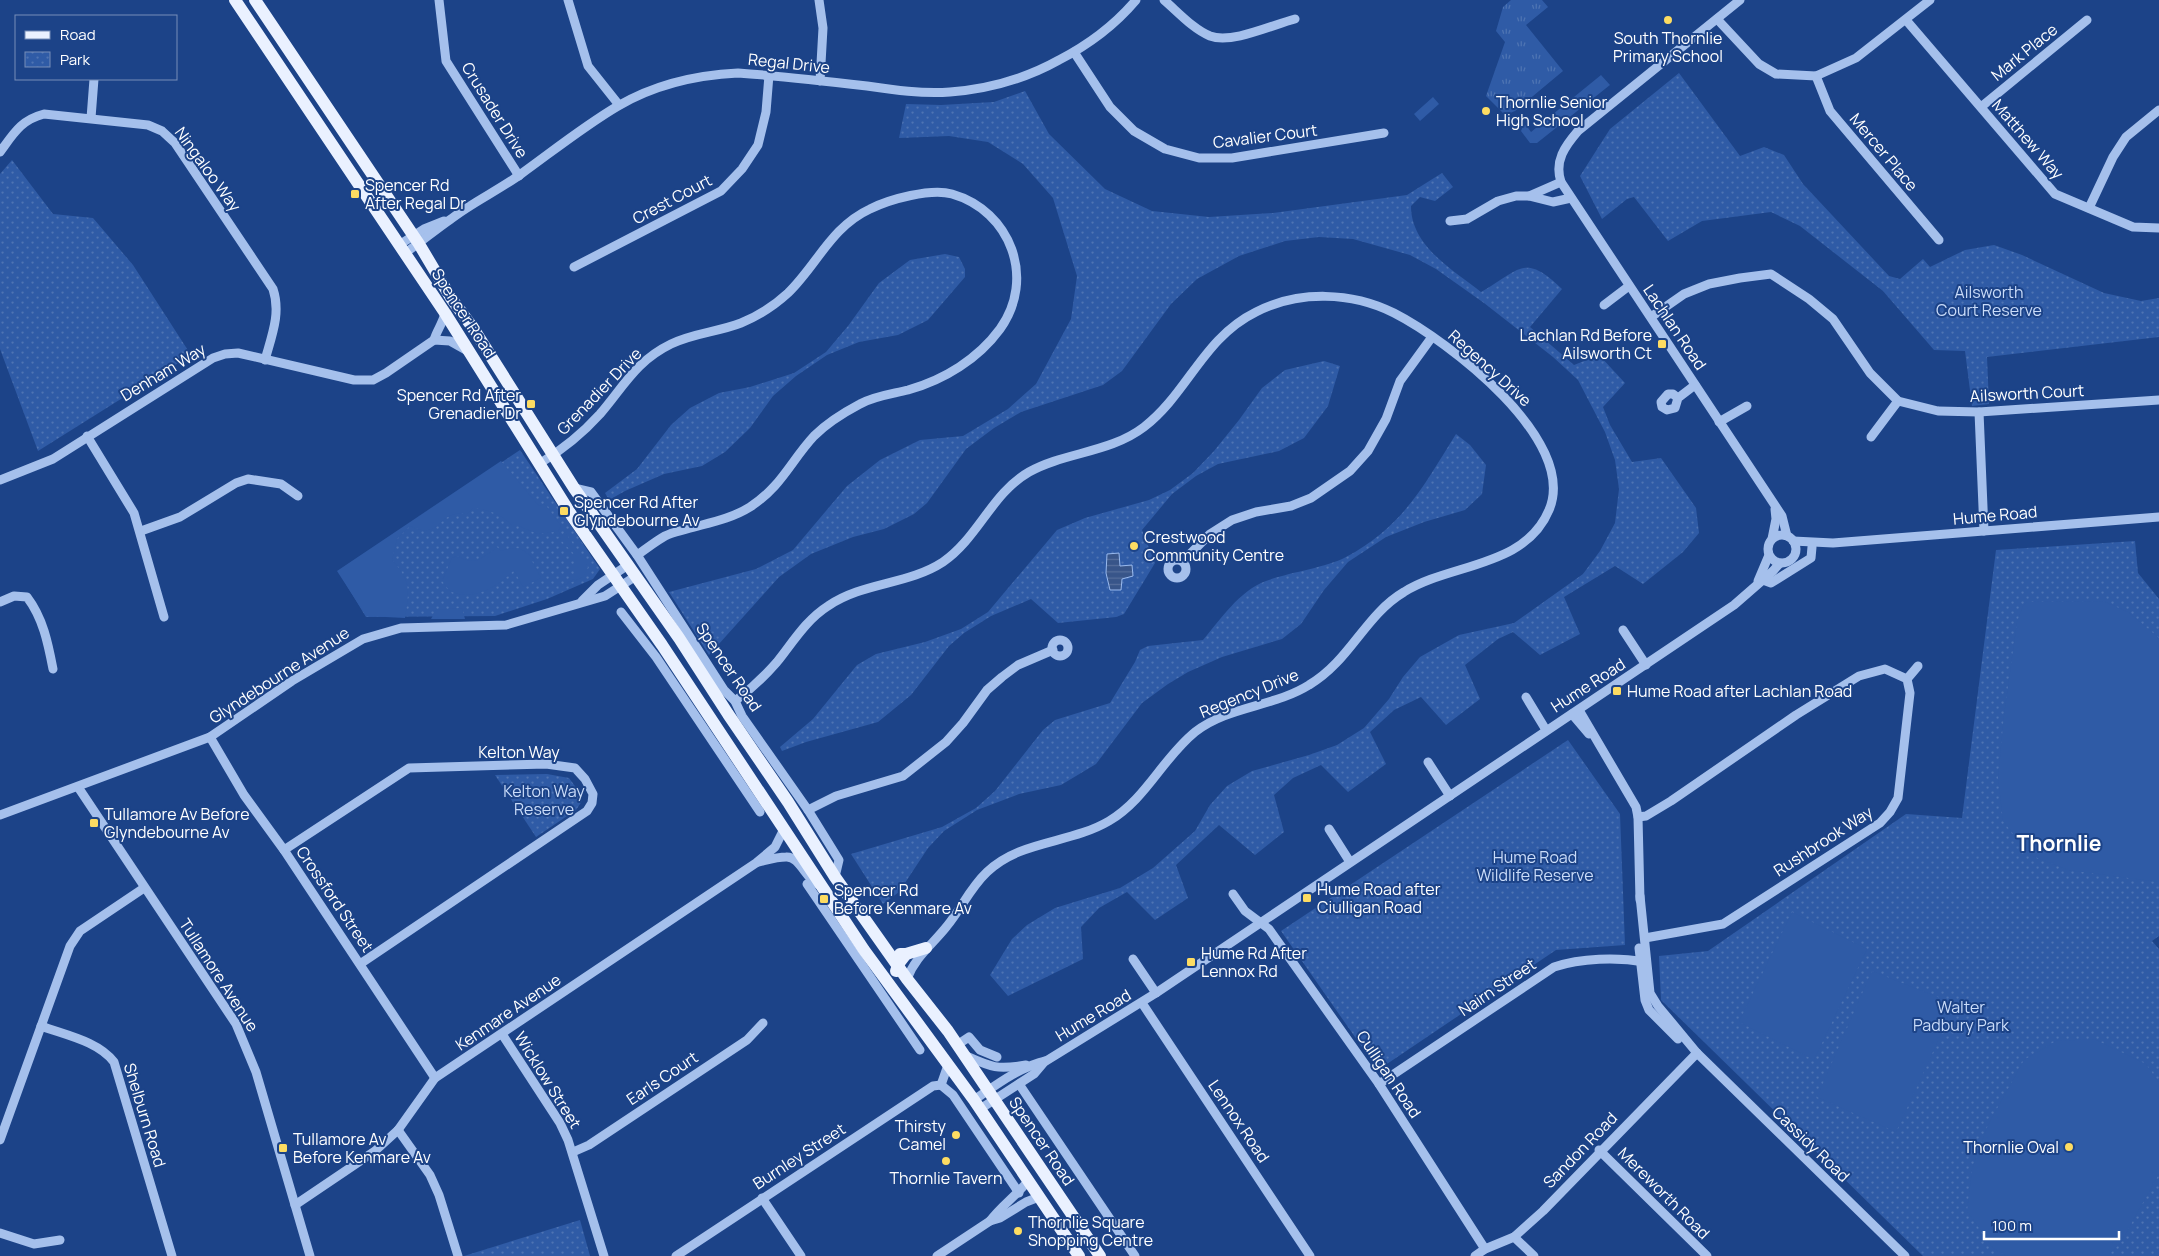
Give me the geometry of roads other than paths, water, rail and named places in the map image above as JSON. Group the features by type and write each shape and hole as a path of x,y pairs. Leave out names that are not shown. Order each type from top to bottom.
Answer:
{"main road":[{"name":"Spencer Road","path":"235,0 445,313 539,464 620,586 659,651 755,783 824,887 844,930 864,950 977,1104 1079,1256"},
{"name":"Spencer Road","path":"255,0 416,240 574,488 804,814 835,877 845,892 992,1094 1100,1256"},
{"path":"368,169 369,185 382,206 383,211 380,215"},
{"path":"473,328 474,340 515,408 514,413 507,412"},
{"path":"804,814 803,838 856,918 844,930"},
{"path":"845,892 857,896 894,950 900,954 906,954 926,948"},
{"path":"906,954 898,966 895,975 898,988 942,1048 948,1065"},
{"path":"1065,1205 1069,1222 1092,1256"}],"street":[{"name":"Crusader Drive","path":"439,0 446,61 519,176"},
{"path":"568,0 588,66 619,105"},
{"path":"819,0 823,28 820,81"},
{"name":"Regal Drive","path":"402,249 519,176 619,105 657,88 687,80 723,74 769,75 913,91 948,92 973,90 1022,77 1074,52 1111,26 1136,0"},
{"path":"1164,0 1198,29 1209,36 1221,39 1295,19"},
{"path":"1530,196 1561,182 1558,173 1559,159 1566,144 1578,131 1740,0"},
{"path":"1717,19 1759,64 1776,74 1816,76 1856,58 1930,0"},
{"name":"Matthew Way","path":"1906,20 2055,194 2132,227 2159,228"},
{"name":"Mark Place","path":"1981,107 2087,20"},
{"name":"Cavalier Court","path":"1074,52 1110,107 1134,131 1165,149 1199,158 1232,158 1357,139 1384,132"},
{"name":"Crest Court","path":"574,267 721,191 742,168 758,145 766,112 769,75"},
{"name":"Mercer Place","path":"1816,76 1830,111 1939,240"},
{"path":"91,118 94,80"},
{"path":"2089,208 2113,157 2126,137 2159,110"},
{"name":"Ningaloo Way","path":"0,152 19,127 30,118 44,114 148,124 162,131 175,143 272,289 276,299 277,314 265,360"},
{"name":"Lachlan Road","path":"1561,182 1782,516 1790,538"},
{"name":"Grenadier Drive","path":"539,464 578,436 600,413 621,384 644,360 672,343 740,324 766,310 788,292 842,227 868,210 914,194 950,193 980,206 999,224 1010,244 1016,264 1017,286 1014,305 1000,329 974,357 927,384 862,403 827,424 807,445 782,480 748,508 727,518 667,535 637,555"},
{"path":"1450,221 1467,219 1498,202 1516,196 1530,196 1553,202 1572,198"},
{"path":"1651,317 1684,294 1708,284 1771,274 1809,299 1833,319 1870,373 1898,401 1871,437"},
{"name":"Lachlan Road","path":"1604,305 1629,286"},
{"name":"Regency Drive","path":"735,701 758,684 806,624 832,603 867,587 918,574 942,562 961,547 999,498 1024,474 1048,463 1111,445 1138,432 1170,404 1212,344 1233,326 1256,312 1282,302 1314,296 1343,297 1376,304 1409,321 1486,380 1527,423 1541,445 1548,460 1554,483 1554,497 1543,521 1532,535 1500,556 1478,565 1417,583 1397,595 1381,609 1342,658 1328,672 1309,685 1284,697 1211,722 1196,732 1167,762 1142,794 1108,821 1088,831 1040,844 1003,860 989,870 956,912 949,924 913,963 907,978"},
{"name":"Denham Way","path":"0,480 45,463 213,358 226,354 238,354 354,380 373,380 434,340 436,332 444,322 445,313"},
{"path":"1183,561 1210,534 1232,520 1256,512 1292,506 1311,498 1350,471 1368,451 1386,419 1400,382 1432,337"},
{"path":"434,340 450,341 471,353"},
{"name":"Lachlan Road","path":"1678,398 1695,385"},
{"name":"Ailsworth Court","path":"1898,401 1938,411 1979,412 2159,400"},
{"path":"1719,422 1747,406"},
{"path":"1979,412 1984,531"},
{"path":"87,436 126,498 141,531 156,594 164,617"},
{"path":"141,531 180,517 236,483 248,479 281,484 298,496"},
{"name":"Spencer Road","path":"574,488 591,492 637,555 724,690 735,701 742,716 804,814"},
{"path":"1772,539 1776,519 1775,506"},
{"name":"Hume Road","path":"992,1094 1019,1084 1034,1074 1046,1061 1142,1003 1546,730 1646,665 1734,605 1780,563 1791,559 1795,552 1833,543 2159,516"},
{"name":"Hume Road","path":"1759,583 1769,555 1768,547 1772,539 1779,535 1833,543"},
{"path":"1790,538 1795,552"},
{"path":"1759,583 1771,583 1811,558 1812,548"},
{"path":"1769,555 1780,563"},
{"name":"Glyndebourne Avenue","path":"582,601 598,585 628,565"},
{"name":"Glyndebourne Avenue","path":"0,816 210,737 292,682 363,639 402,628 506,625 554,612 582,601 605,596 636,576"},
{"path":"0,602 14,596 27,597 36,608 47,639 53,668"},
{"name":"Spencer Road","path":"621,612 659,651 738,780 760,812"},
{"name":"Hume Road","path":"1623,630 1646,665"},
{"path":"804,814 836,796 903,776 946,742 963,723 983,695 1002,677 1018,665 1053,650"},
{"path":"1638,817 1646,816 1660,808 1796,715 1859,676 1885,669 1907,679 1918,666"},
{"name":"Rushbrook Way","path":"1645,938 1723,924 1880,823 1890,812 1898,798 1910,693 1907,679"},
{"name":"Hume Road","path":"1526,697 1546,730"},
{"name":"Cassidy Road","path":"1576,712 1578,724 1598,743 1631,796 1638,817 1644,1000 1649,1010 1676,1037 1696,1053 1905,1256"},
{"name":"Crossford Street","path":"210,737 244,795 284,850 435,1078"},
{"path":"1428,762 1450,796"},
{"name":"Kelton Way","path":"284,850 409,768 546,764 575,768 585,778 592,794 592,803 587,811 360,964"},
{"path":"738,780 755,783"},
{"name":"Tullamore Avenue","path":"78,786 236,1024 244,1039 256,1072 310,1256"},
{"name":"Kenmare Avenue","path":"295,1205 375,1151 398,1130 435,1078 756,863 775,847 784,828"},
{"path":"1329,829 1350,862"},
{"name":"Kenmare Avenue","path":"756,863 787,857 795,859 809,880 824,887"},
{"name":"Spencer Road","path":"807,884 844,930 920,1050"},
{"path":"0,1140 70,946 80,931 144,888"},
{"path":"1233,894 1245,911 1259,923"},
{"name":"Cassidy Road","path":"1640,896 1645,938 1642,962"},
{"name":"Culligan Road","path":"1259,923 1268,929 1379,1084 1485,1249"},
{"name":"Hume Road","path":"1133,959 1156,993"},
{"name":"Nairn Street","path":"1379,1084 1554,967 1566,963 1608,960 1642,962"},
{"name":"Lennox Road","path":"1142,1003 1310,1256"},
{"name":"Earls Court","path":"573,1152 589,1145 746,1040 763,1023"},
{"name":"Shelburn Road","path":"41,1026 99,1048 108,1054 114,1062 172,1256"},
{"name":"Wicklow Street","path":"502,1034 561,1124 573,1152 604,1256"},
{"path":"961,1050 970,1037 980,1050 997,1057"},
{"name":"Hume Road","path":"961,1050 991,1067 1004,1069 1046,1061"},
{"name":"Sandon Road","path":"1475,1256 1485,1249 1514,1237 1543,1210 1599,1150 1696,1053"},
{"name":"Hume Road","path":"977,1104 1033,1064"},
{"path":"948,1065 941,1085 953,1095 1018,1193"},
{"name":"Spencer Road","path":"1019,1084 1134,1256"},
{"name":"Burnley Street","path":"676,1256 933,1086 941,1085"},
{"path":"398,1130 430,1175 439,1194 458,1256"},
{"name":"Mereworth Road","path":"1599,1150 1707,1256"},
{"path":"990,1221 996,1212 1018,1193 1028,1180"},
{"path":"937,1256 990,1221 1000,1218 1026,1202 1039,1197"},
{"path":"762,1198 802,1256"},
{"path":"0,1233 34,1244 60,1240"},
{"path":"1514,1237 1534,1256"}],"place":[{"name":"South Thornlie Primary School","path":"1668,20"},
{"name":"Thornlie Senior High School","path":"1486,111"},
{"name":"Spencer Rd After Regal Dr","path":"355,194"},
{"name":"Lachlan Rd Before Ailsworth Ct","path":"1662,344"},
{"name":"Spencer Rd After Grenadier Dr","path":"531,404"},
{"name":"Spencer Rd After Glyndebourne Av","path":"564,511"},
{"name":"Crestwood Community Centre","path":"1134,546"},
{"name":"Hume Road after Lachlan Road","path":"1617,691"},
{"name":"Tullamore Av Before Glyndebourne Av","path":"94,823"},
{"name":"Hume Road after Ciulligan Road","path":"1307,898"},
{"name":"Spencer Rd Before Kenmare Av","path":"824,899"},
{"name":"Hume Rd After Lennox Rd","path":"1191,962"},
{"name":"Thirsty Camel","path":"956,1135"},
{"name":"Thornlie Oval","path":"2069,1147"},
{"name":"Tullamore Av Before Kenmare Av","path":"283,1148"},
{"name":"Thornlie Tavern","path":"946,1161"},
{"name":"Thornlie Square Shopping Centre","path":"1018,1231"}],"district":[{"name":"Thornlie","path":"2059,844"}],"park label":[{"name":"Ailsworth Court Reserve","path":"1989,301"},
{"name":"Kelton Way Reserve","path":"544,800"},
{"name":"Hume Road Wildlife Reserve","path":"1535,866"},
{"name":"Walter Padbury Park","path":"1961,1016"}]}
